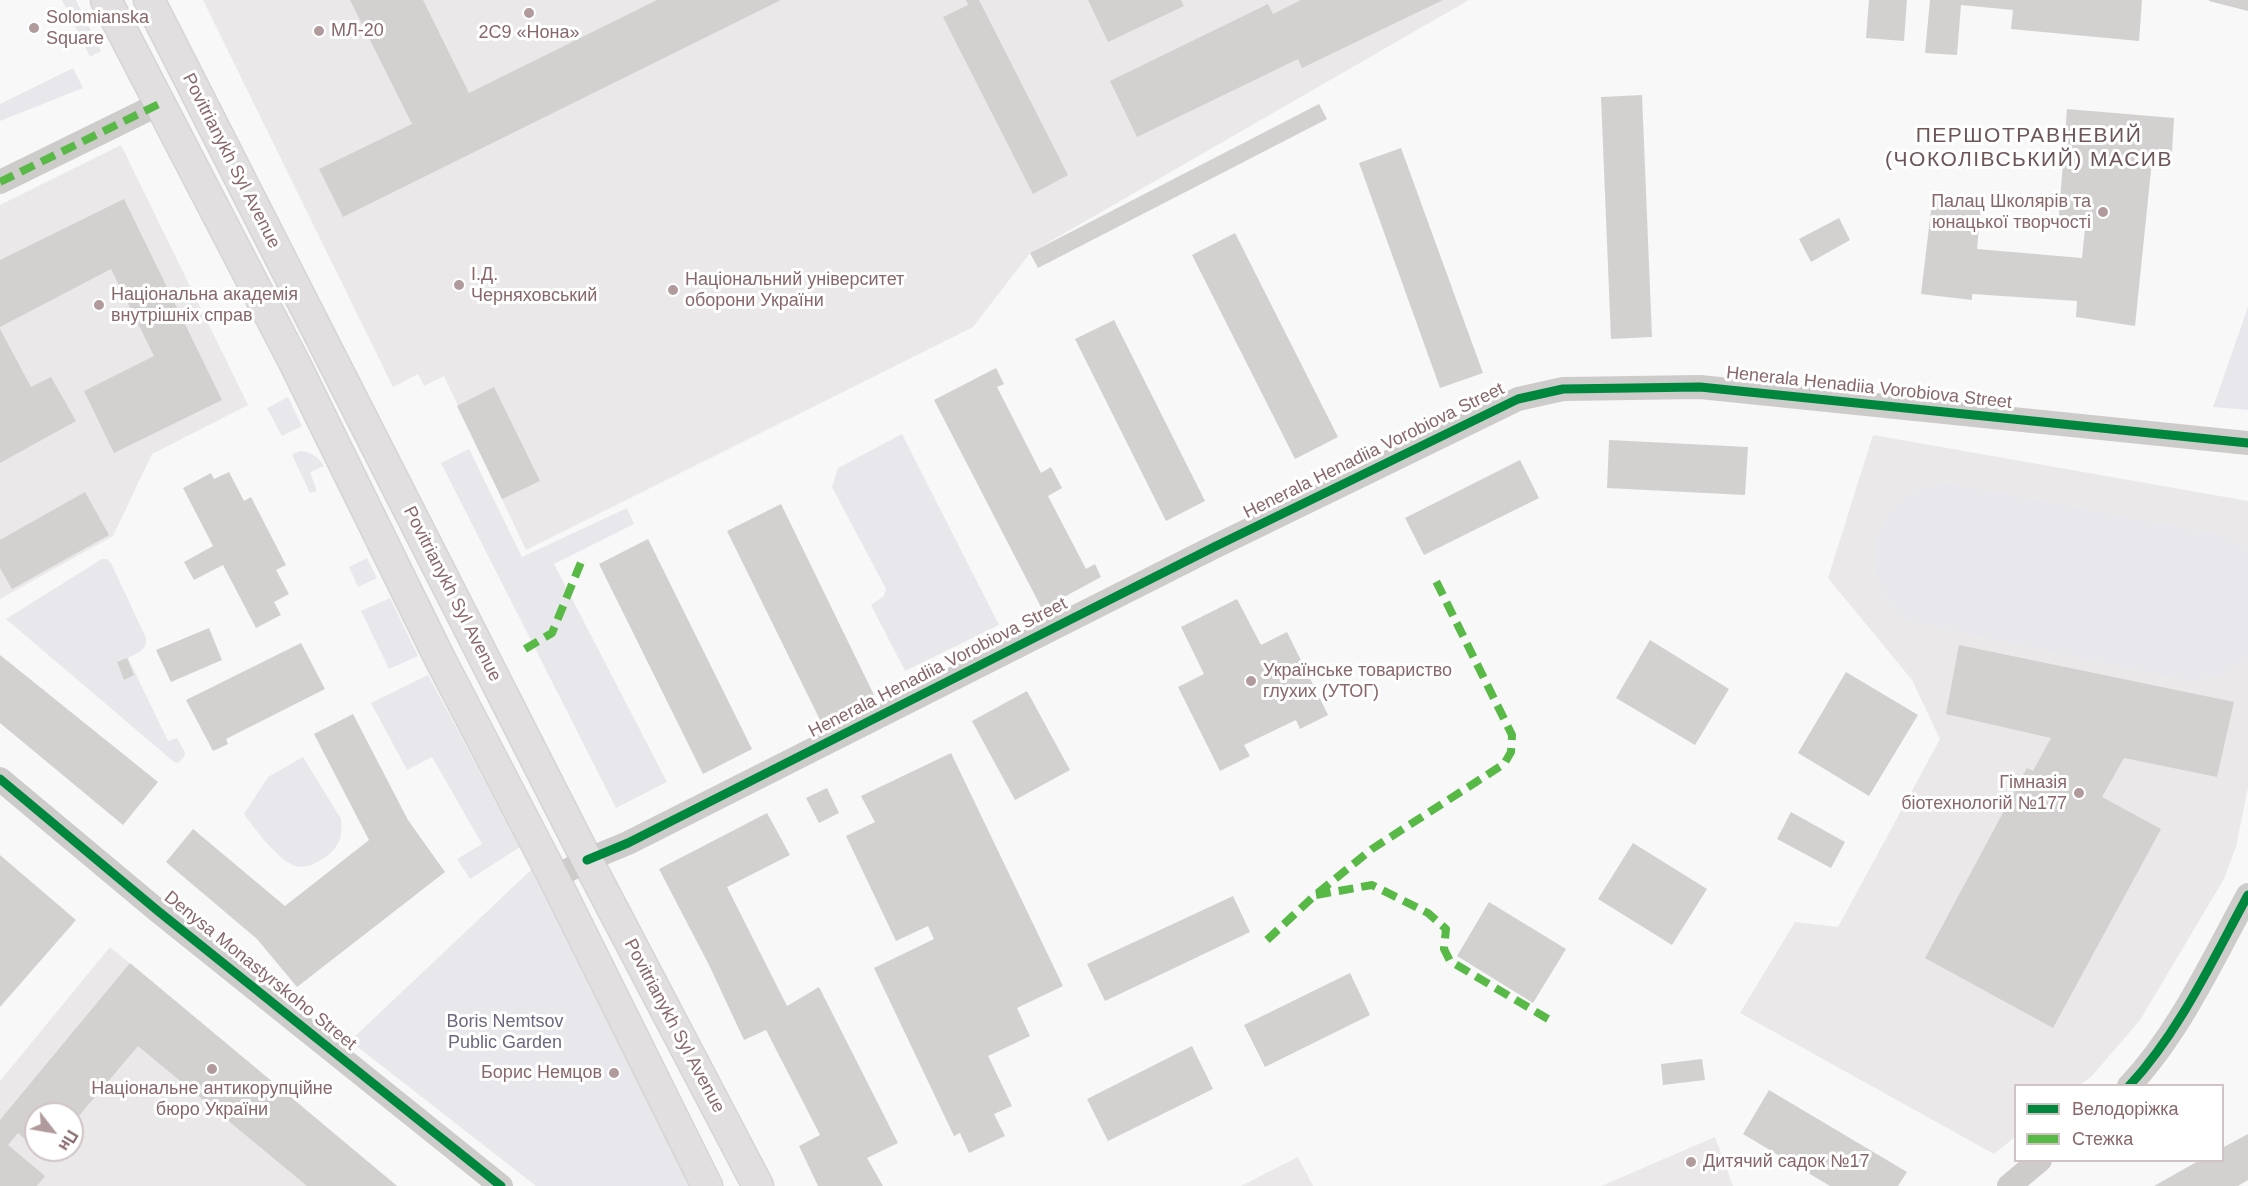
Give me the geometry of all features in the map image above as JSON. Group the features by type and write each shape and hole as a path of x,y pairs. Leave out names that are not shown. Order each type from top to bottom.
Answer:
{"main road":[{"name":"Povitrianykh Syl Avenue","path":"106,0 295,364 439,657 554,878 707,1186"},
{"name":"Povitrianykh Syl Avenue","path":"149,0 587,860 758,1186"}],"street":[{"path":"0,182 159,104"},
{"name":"Henerala Henadiia Vorobiova Street","path":"554,878 587,860 628,843 1214,547 1518,399 1563,389 1700,387 2248,442"},
{"name":"Denysa Monastyrskoho Street","path":"0,779 158,911 501,1186"},
{"path":"2130,1084 2149,1064 2195,992 2248,895"},
{"path":"2009,1186 2039,1162"}],"shaded area":[{"name":"Національний університет оборони України","path":"203,0 1469,0 1030,253 973,327 526,550 444,376 424,386 418,374 393,387"},
{"name":"Національна академія внутрішніх справ","path":"121,145 248,405 152,454 113,536 0,599 0,205"},
{"name":"Гімназія біотехнологій №177","path":"1873,435 2248,501 2248,788 2236,847 2224,879 2140,1020 2092,1076 2081,1084 2014,1084 2014,1138 1994,1154 1740,1013 1795,922 1838,927 1940,739 1912,680 1828,578"},
{"path":"110,947 397,1186 0,1186 0,1081"},
{"name":"Дитячий садок №17","path":"1715,1137 1733,1186 1601,1186"},
{"path":"1298,1157 1313,1186 1241,1186"}],"green space":[{"path":"62,0 76,0 101,51 90,57"},
{"path":"73,68 83,88 0,121 0,104"},
{"path":"2248,307 2248,410 2213,407"},
{"path":"288,397 302,426 282,436 267,408"},
{"path":"902,434 999,625 905,671 871,605 884,596 886,589 832,487 838,468"},
{"path":"469,449 522,557 627,508 634,524 554,564 667,782 616,808 441,463"},
{"path":"299,451 314,455 324,466 310,472 317,491 310,493 292,455"},
{"path":"1947,483 2229,537 2245,548 2248,553 2248,656 2226,672 2189,681 1907,621 1890,604 1881,587 1876,571 1877,540 1882,525 1901,500 1919,489"},
{"path":"367,558 377,578 358,587 349,567"},
{"path":"102,559 107,559 111,563 146,638 143,649 128,658 168,741 177,738 185,752 184,757 178,763 174,762 6,619"},
{"path":"390,598 418,656 389,669 361,611"},
{"path":"428,675 520,847 470,879 457,859 482,844 432,757 407,770 371,703"},
{"path":"303,757 341,819 341,830 340,840 331,852 316,863 300,867 282,858 244,814 268,777"},
{"name":"Boris Nemtsov Public Garden","path":"532,869 698,1186 536,1186 350,1041"}],"building":[{"path":"350,0 423,0 469,93 657,0 781,0 343,217 319,169 412,124"},
{"path":"966,0 979,0 1068,175 1033,194 943,17 968,5"},
{"path":"1088,0 1181,0 1184,6 1108,42"},
{"path":"1301,0 1443,0 1302,68 1298,59 1137,137 1110,81 1268,4 1273,14"},
{"path":"1869,0 1907,0 1904,41 1866,38"},
{"path":"1930,0 2142,0 2139,41 2011,29 2013,10 1961,5 1957,55 1925,53"},
{"path":"2248,0 2248,11 2209,1"},
{"path":"1642,95 1652,337 1611,339 1601,97"},
{"path":"1319,104 1327,119 1038,268 1030,253"},
{"name":"Палац Школярів та юнацької творчості","path":"2067,109 2174,118 2172,152 2153,151 2135,326 2076,317 2077,301 1972,294 1972,300 1921,294 1933,194 1982,197 1977,249 2082,258 2085,229 2058,227"},
{"path":"1401,148 1483,373 1440,388 1359,163"},
{"path":"124,199 222,400 114,453 84,391 154,356 111,269 0,327 0,260"},
{"path":"1839,218 1850,240 1811,262 1799,239"},
{"path":"1235,233 1338,437 1295,459 1192,255"},
{"path":"1114,320 1205,501 1166,521 1075,339"},
{"path":"0,329 31,387 51,377 76,421 0,463"},
{"path":"996,368 1004,384 997,387 1041,473 1051,467 1062,488 1048,496 1086,569 1095,564 1101,577 1042,609 934,400"},
{"path":"494,387 540,481 502,499 457,406"},
{"path":"1609,440 1748,447 1745,495 1607,488"},
{"path":"1520,460 1539,498 1424,555 1405,518"},
{"path":"229,472 244,501 251,497 286,565 276,570 289,594 274,602 281,615 256,628 223,565 194,580 184,562 213,546 183,488 211,473 214,479"},
{"path":"85,492 109,535 12,589 0,568 0,540"},
{"path":"781,504 874,695 821,722 727,531"},
{"path":"648,539 752,749 703,774 599,564"},
{"name":"Українське товариство глухих (УТОГ)","path":"1237,599 1261,645 1287,632 1328,715 1300,729 1296,720 1244,745 1250,756 1220,771 1178,687 1204,674 1181,627"},
{"path":"209,628 222,660 171,682 156,650"},
{"path":"1650,640 1729,689 1695,745 1616,698"},
{"path":"301,643 325,689 226,739 228,744 213,751 186,700"},
{"path":"1959,645 2234,702 2217,777 2124,758 2102,797 2161,829 2053,1028 1925,958 2027,768 2033,771 2051,738 1946,714"},
{"path":"0,655 158,782 123,825 0,723"},
{"path":"127,658 134,675 124,680 117,662"},
{"path":"1846,672 1918,715 1869,796 1798,753"},
{"path":"1027,691 1070,770 1015,800 972,721"},
{"path":"353,714 408,820 445,872 297,987 257,939 166,862 193,829 285,906 369,840 314,734"},
{"path":"951,753 1063,986 1017,1008 1030,1036 988,1056 1012,1106 994,1114 1005,1136 969,1153 960,1133 954,1136 874,968 934,939 928,926 896,941 846,836 875,822 861,796"},
{"path":"827,788 839,813 819,823 806,798"},
{"path":"1791,812 1845,842 1831,868 1777,839"},
{"path":"767,813 790,855 727,887 787,1006 819,987 898,1143 867,1158 883,1186 818,1186 799,1146 820,1135 766,1030 744,1040 709,965 659,869"},
{"path":"1633,843 1707,889 1672,945 1598,899"},
{"path":"0,855 76,920 0,1007"},
{"path":"1233,896 1250,932 1105,1001 1087,964"},
{"path":"1489,902 1566,949 1533,1003 1457,956"},
{"name":"Національне антикорупційне бюро України","path":"130,963 397,1186 307,1186 138,1046 84,1110 84,1102 24,1102 24,1138 18,1133 8,1145 24,1158 24,1162 28,1162 45,1176 37,1186 0,1186 0,1120"},
{"path":"1350,973 1370,1015 1265,1067 1244,1025"},
{"path":"1192,1046 1213,1089 1108,1141 1087,1099"},
{"path":"1702,1059 1705,1080 1663,1085 1661,1064"},
{"path":"1769,1090 1907,1172 1898,1186 1830,1186 1743,1134"},
{"path":"2248,1134 2248,1180 2238,1186 2154,1186 2196,1162 2224,1162 2224,1147"}],"marked path":[{"path":"0,182 159,104"},
{"path":"525,649 552,633 582,560"},
{"path":"1267,940 1314,896 1372,849 1504,764 1511,752 1512,735 1433,575"},
{"path":"1316,895 1372,885 1428,913 1446,929 1444,949 1450,961 1548,1019"}],"cycle path":[{"path":"587,860 628,843 1214,547 1518,399 1563,389 1700,387 2248,443"},
{"path":"0,779 158,911 501,1186"},
{"path":"2131,1084 2164,1043 2179,1019 2248,895"}],"place":[{"name":"2С9 «Нона»","path":"529,13"},
{"name":"Solomianska Square","path":"34,28"},
{"name":"МЛ-20","path":"319,31"},
{"name":"Палац Школярів та юнацької творчості","path":"2103,212"},
{"name":"І.Д. Черняховський","path":"459,285"},
{"name":"Національний університет оборони України","path":"673,290"},
{"name":"Національна академія внутрішніх справ","path":"99,305"},
{"name":"Українське товариство глухих (УТОГ)","path":"1251,681"},
{"name":"Гімназія біотехнологій №177","path":"2079,793"},
{"name":"Національне антикорупційне бюро України","path":"212,1069"},
{"name":"Борис Немцов","path":"614,1073"},
{"name":"Дитячий садок №17","path":"1691,1162"}],"district":[{"name":"ПЕРШОТРАВНЕВИЙ (ЧОКОЛІВСЬКИЙ) МАСИВ","path":"2029,148"}]}
